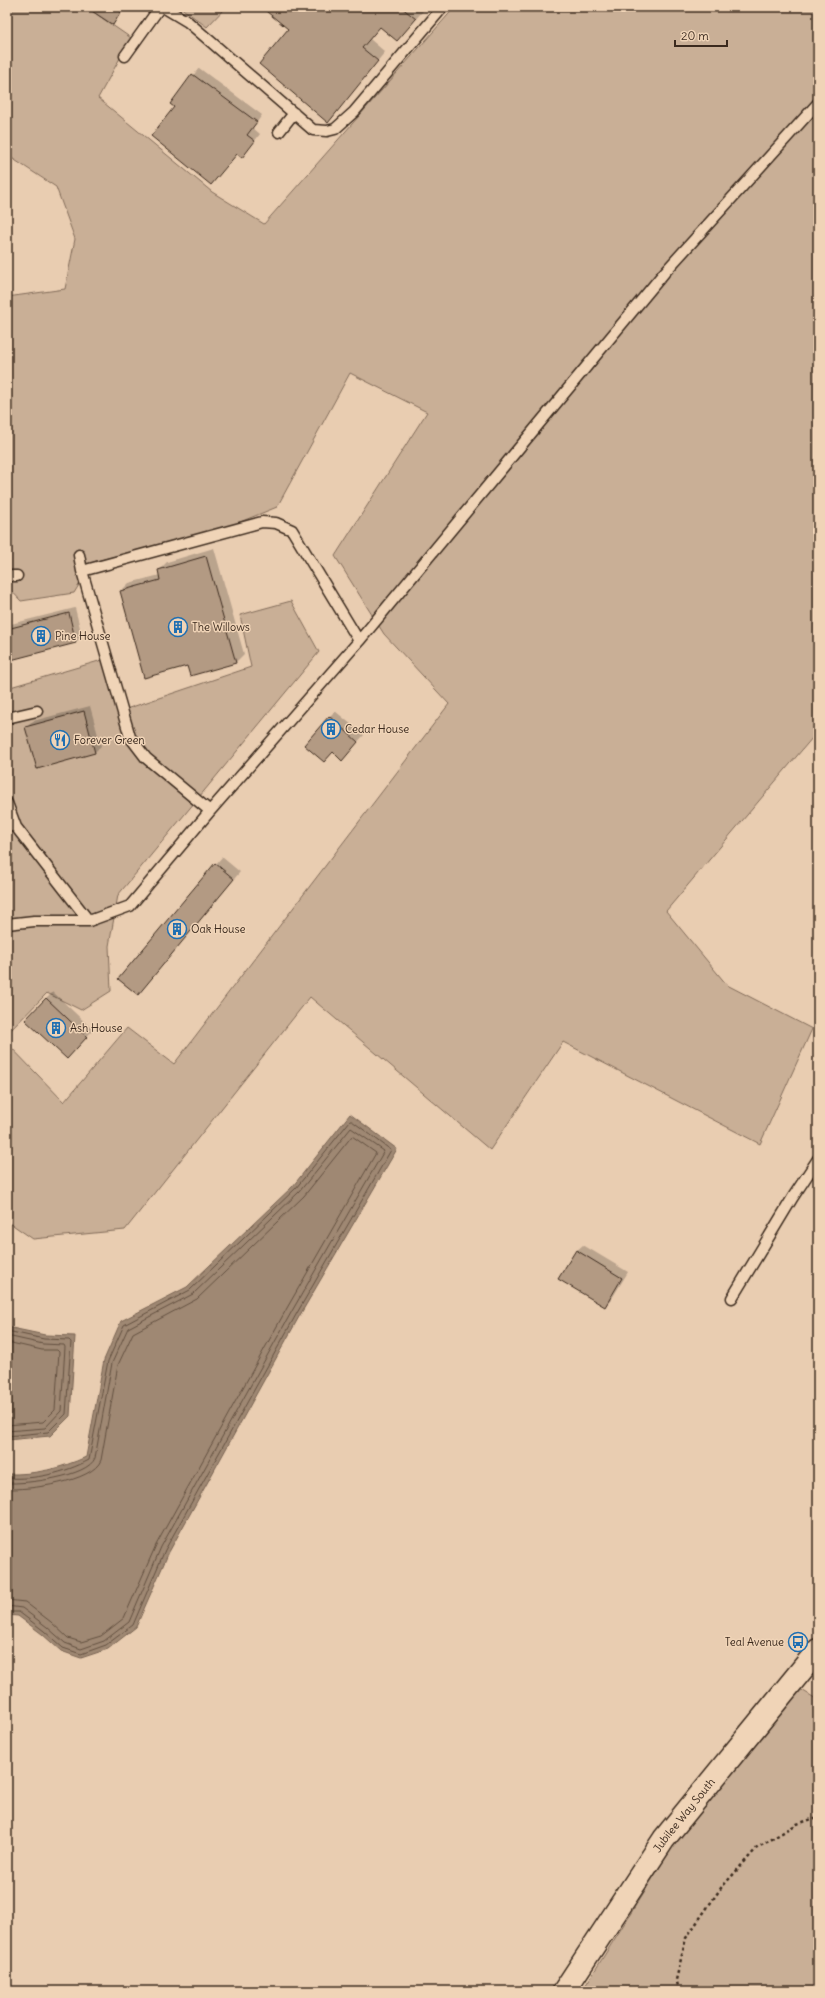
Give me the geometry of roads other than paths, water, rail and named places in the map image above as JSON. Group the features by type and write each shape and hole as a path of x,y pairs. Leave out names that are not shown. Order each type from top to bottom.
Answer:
{"street":[{"name":"Jubilee Way South","path":"564,1991 664,1839 818,1650"}],"lane":[{"path":"125,56 162,7 188,22 313,130 327,131 335,129 354,112 443,7"},
{"path":"7,924 34,921 89,921 130,906 210,811 359,641 664,273 818,103"},
{"path":"279,132 294,114"},
{"path":"82,571 262,522 276,523 292,530 359,641"},
{"path":"79,555 82,571 130,737 146,758 210,811"},
{"path":"7,718 37,711"},
{"path":"7,803 11,826 89,921"},
{"path":"732,1298 793,1197 818,1160"}],"water":[{"path":"350,1114 397,1149 300,1315 169,1552 136,1627 108,1649 81,1658 61,1651 18,1616 7,1615 7,1474 48,1470 86,1457 104,1360 121,1321 187,1287 293,1186"},
{"path":"7,1327 45,1335 75,1336 70,1416 50,1436 7,1440"}],"place":[{"name":"The Willows","path":"178,627"},
{"name":"Pine House","path":"41,636"},
{"name":"Cedar House","path":"331,729"},
{"name":"Forever Green","path":"60,740"},
{"name":"Oak House","path":"177,929"},
{"name":"Ash House","path":"56,1028"},
{"name":"Teal Avenue","path":"798,1642"}]}
